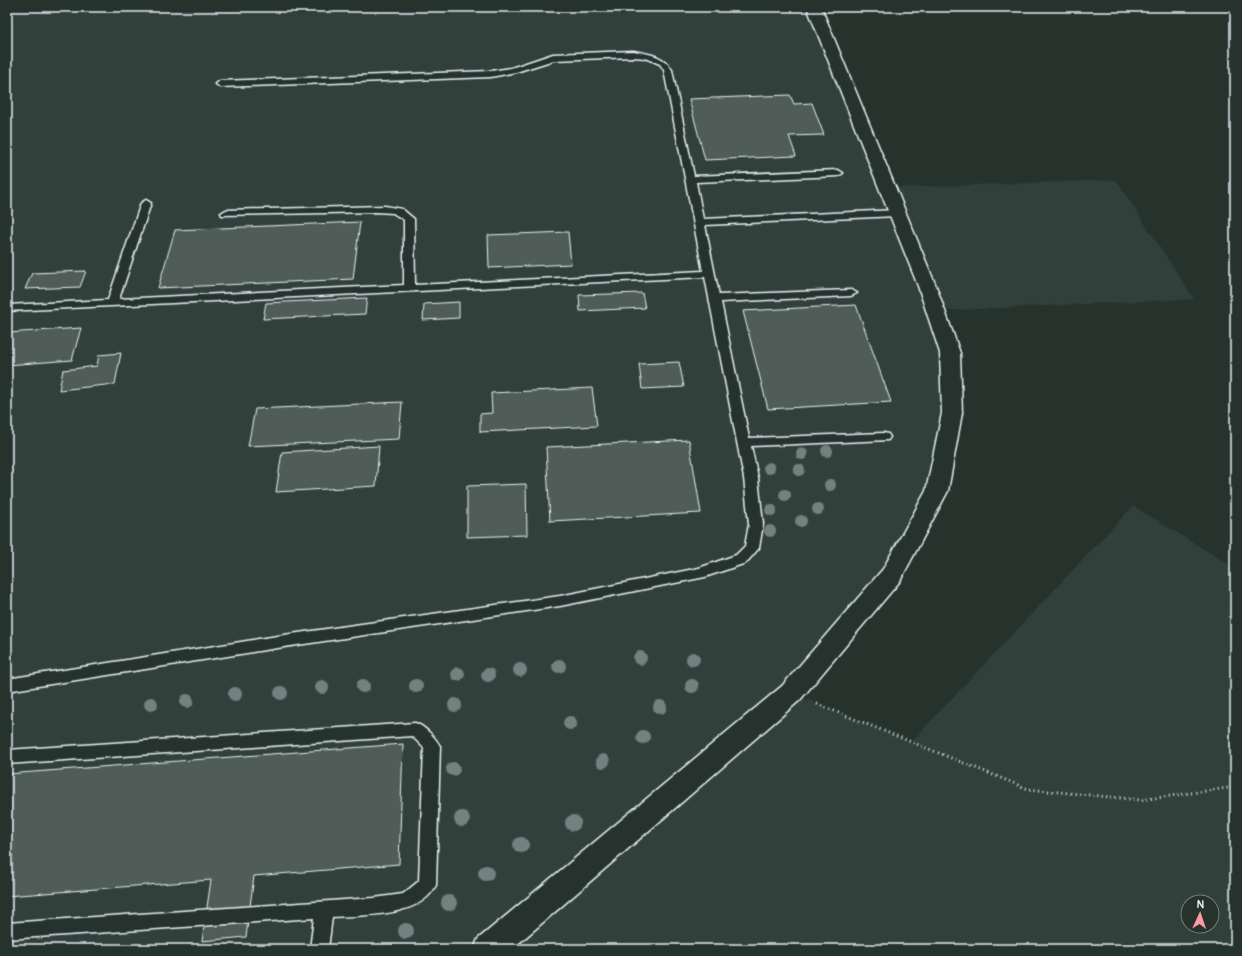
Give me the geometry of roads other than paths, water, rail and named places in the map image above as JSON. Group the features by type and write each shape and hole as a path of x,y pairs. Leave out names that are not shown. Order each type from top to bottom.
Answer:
{"street":[{"path":"489,949 791,693 892,575 936,491 952,414 950,354 927,286 814,7"}],"lane":[{"path":"7,685 292,640 560,601 700,573 741,559 752,548 756,524 751,478 668,70 663,62 648,56 633,54 554,57 513,70 491,74 220,84"},
{"path":"690,179 838,173"},
{"path":"112,303 146,203"},
{"path":"226,213 376,209 390,209 403,212 409,219 410,289"},
{"path":"698,222 898,213"},
{"path":"7,308 709,274"},
{"path":"714,299 851,293"},
{"path":"744,442 884,437"},
{"path":"7,757 415,729 432,746 427,885 407,901 374,906 7,931"},
{"path":"319,949 324,909"}],"railway":[{"path":"1223,7 1235,7"}]}
